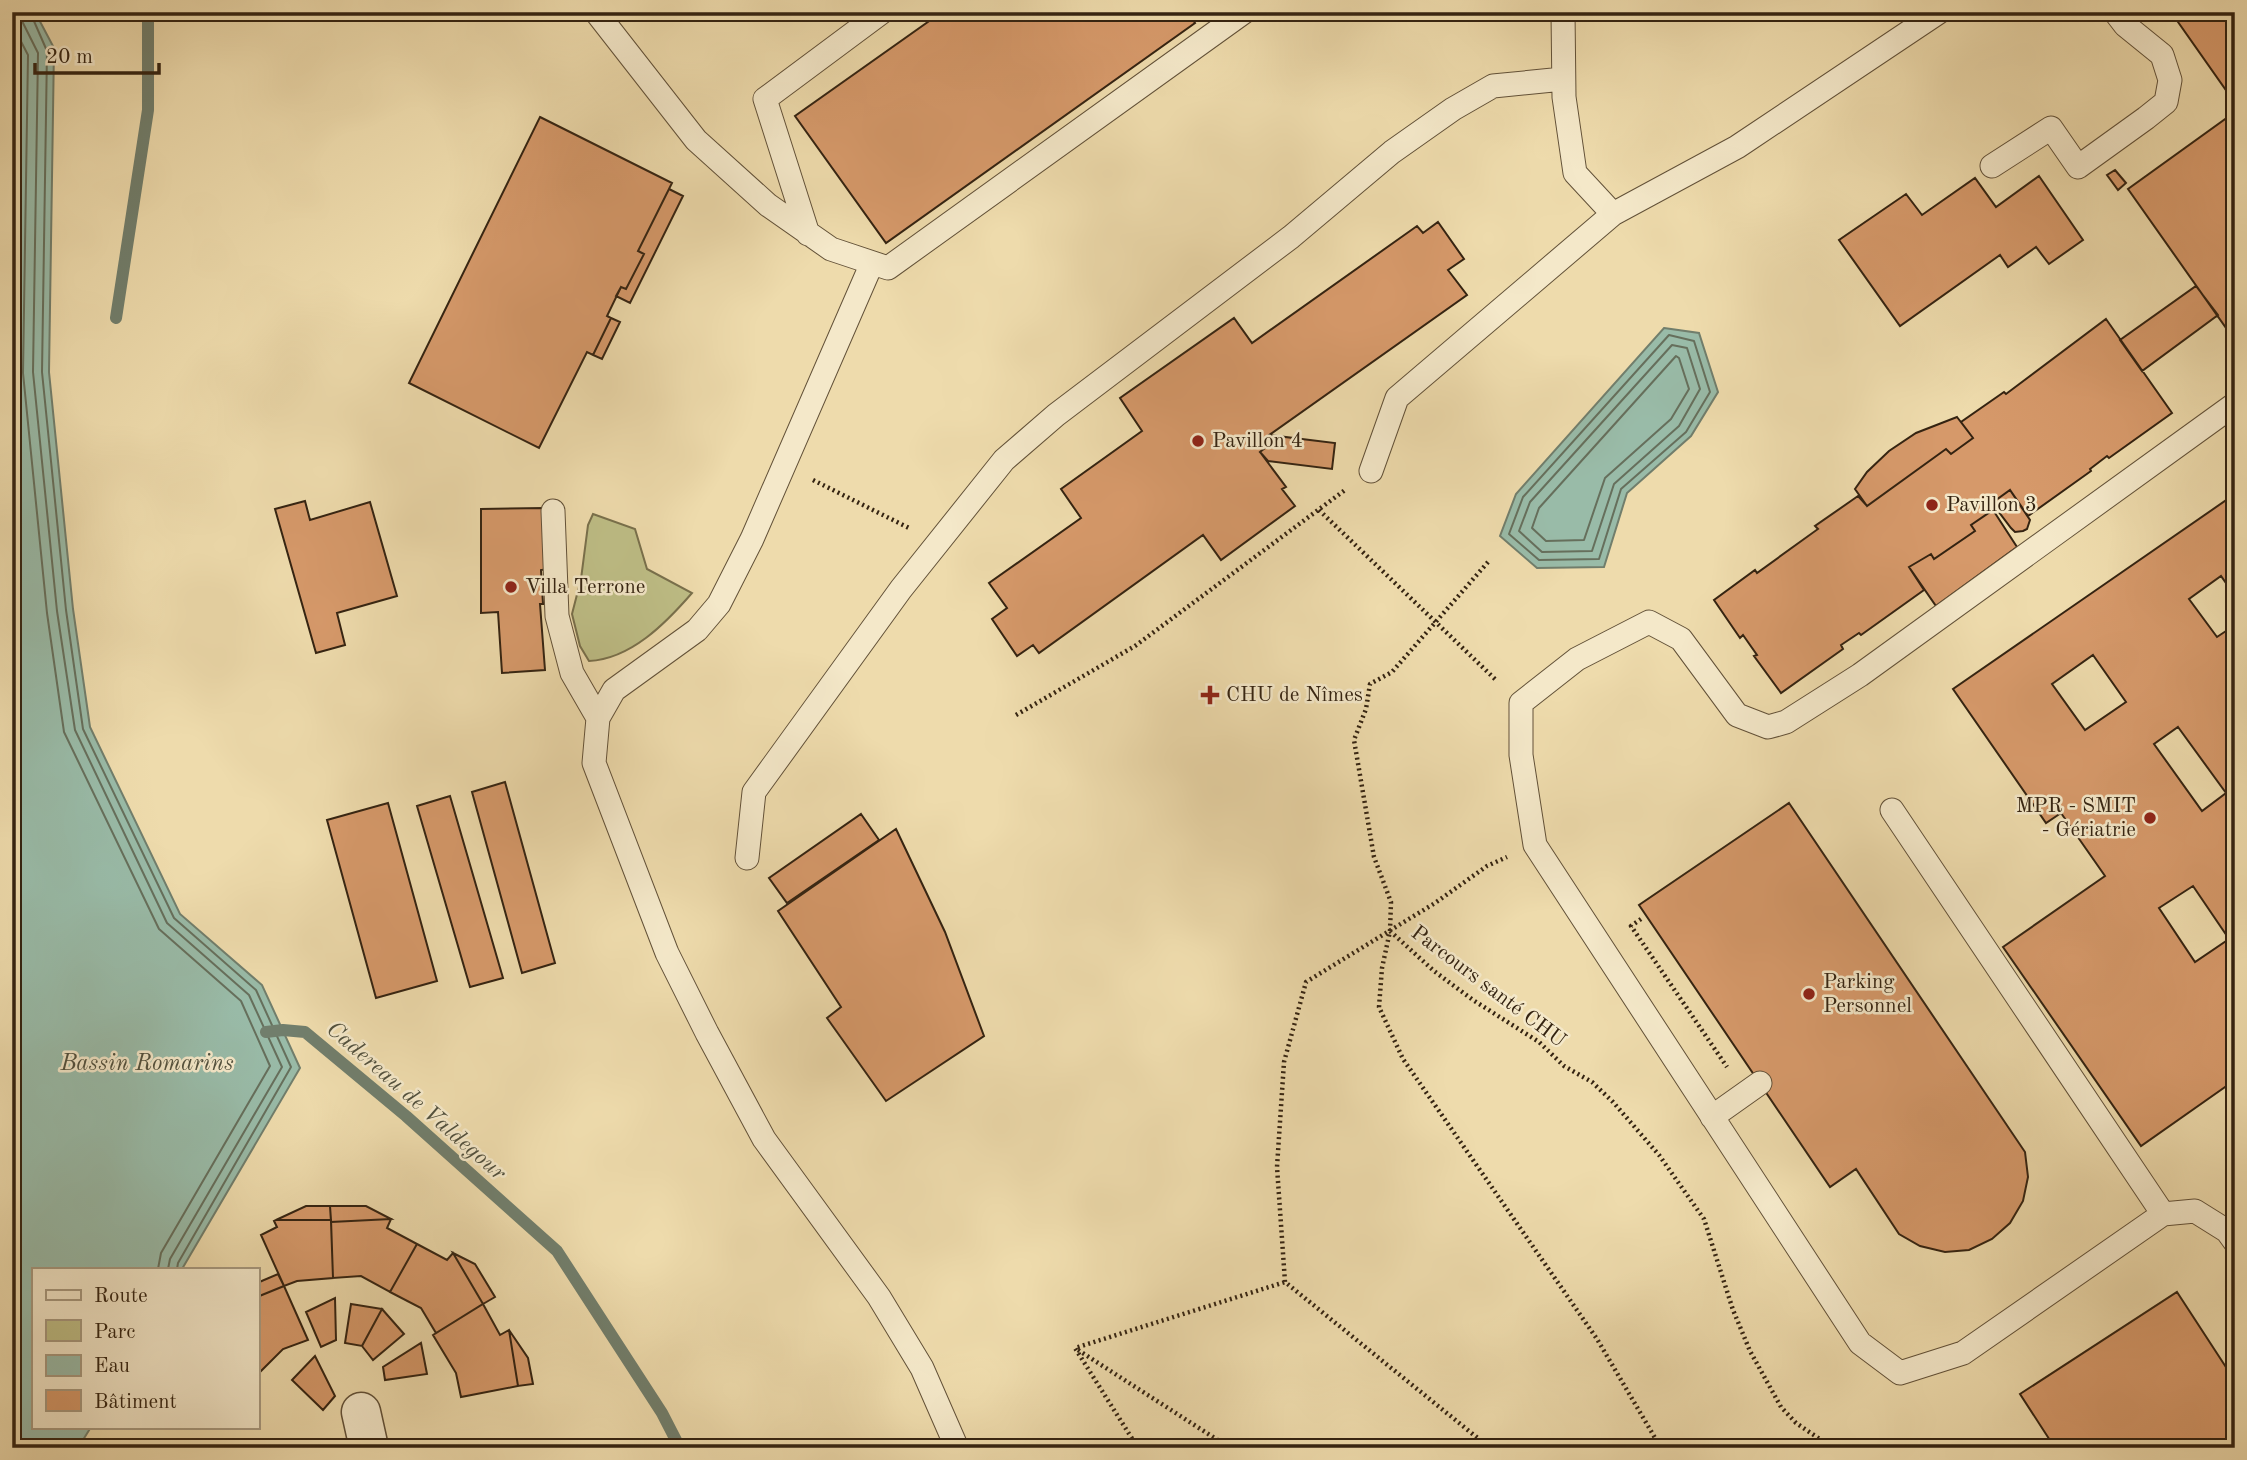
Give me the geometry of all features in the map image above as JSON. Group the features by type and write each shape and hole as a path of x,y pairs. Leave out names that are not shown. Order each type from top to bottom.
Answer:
{"lane":[{"path":"596,12 696,140 768,205 831,249 888,268 1244,12"},
{"path":"808,234 765,99 882,12"},
{"path":"1563,12 1563,79 1575,173 1613,214"},
{"path":"1371,471 1397,398 1613,214 1737,147 1939,12"},
{"path":"1992,166 2051,128 2078,167 2165,102 2170,80 2162,55 2125,25 2115,12"},
{"path":"747,858 754,792 937,543 1004,460 1046,424 1291,237 1392,152 1453,109 1493,86 1563,79"},
{"path":"872,263 752,539 719,604 697,630 614,690 598,718 594,763 667,953 764,1139 879,1297 922,1368 957,1448"},
{"path":"2235,404 1860,675 1786,722 1768,727 1737,715 1681,639 1648,622 1577,659 1521,704 1521,755 1535,845 1860,1343 1900,1373 1964,1353 2163,1214 2195,1211 2227,1231 2235,1242"},
{"path":"553,510 557,616 572,673 598,718"},
{"path":"1892,810 2163,1214"},
{"path":"1712,1117 1752,1089"}],"path":[{"path":"785,465 937,543"},
{"path":"1016,715 1135,646 1371,471"},
{"path":"1318,510 1490,674"},
{"path":"1390,931 1391,901 1374,857 1354,740 1366,709 1370,684 1392,672 1488,562"},
{"path":"1490,1448 1285,1282 1277,1167 1284,1062 1306,982 1434,903 1487,866 1535,845"},
{"path":"1641,919 1631,926 1752,1089"},
{"name":"Parcours santé CHU","path":"1661,1448 1597,1339 1403,1059 1380,1007 1381,968 1390,931 1434,971 1473,1000 1539,1042 1564,1066 1591,1082 1636,1128 1659,1155 1704,1219 1733,1310 1781,1407 1796,1423 1833,1448"},
{"path":"1075,1348 1285,1282"},
{"path":"1075,1348 1138,1448"},
{"path":"1075,1348 1230,1448"}],"green space":[{"path":"593,514 635,529 647,569 692,593 659,627 633,647 604,659 589,661 580,646 572,614 581,579 588,525"}],"water":[{"name":"Bassin Romarins","path":"12,12 35,12 54,48 49,372 73,609 90,727 180,914 262,985 300,1068 183,1268 32,1268 32,1428 90,1428 78,1448 12,1448"},
{"path":"1664,328 1699,333 1718,392 1691,436 1627,493 1604,567 1537,568 1500,536 1516,494"}],"building":[{"path":"942,12 1187,12 1195,23 886,243 795,116"},
{"path":"2171,12 2235,12 2235,103"},
{"path":"2235,112 2235,332 2231,335 2128,189"},
{"path":"540,117 672,183 638,251 644,254 626,289 621,287 607,316 611,318 593,355 587,352 539,448 409,383"},
{"path":"2115,170 2126,183 2118,190 2107,175"},
{"path":"2039,176 2083,240 2049,264 2036,247 2008,267 2000,255 1900,326 1839,240 1906,194 1922,215 1975,178 1996,207"},
{"path":"669,189 683,196 630,303 616,296 621,287 626,289 644,254 638,251"},
{"name":"Pavillon 4","path":"1438,222 1464,259 1448,270 1467,295 1265,438 1270,444 1260,452 1286,487 1282,489 1295,506 1221,560 1203,535 1039,653 1033,645 1017,656 992,619 1007,608 989,583 1081,518 1061,489 1142,431 1120,398 1234,318 1252,343 1417,226 1423,233"},
{"path":"2196,286 2218,315 2142,371 2120,340"},
{"path":"611,318 620,322 602,359 593,355"},
{"name":"Pavillon 3","path":"2106,319 2172,413 2109,458 2107,456 2090,469 2091,471 2028,516 2010,490 1992,503 1996,508 1971,525 1975,531 1934,559 1931,554 1909,567 1924,590 1861,635 1859,633 1841,645 1843,649 1781,693 1754,656 1757,655 1743,635 1740,638 1714,600 1818,529 1815,526 1858,496 1867,506 1946,449 1951,454 1973,438 1961,422 2004,392 2006,394"},
{"path":"1957,417 1973,438 1951,454 1946,449 1867,506 1855,489 1867,472 1889,451 1916,433"},
{"path":"1269,435 1335,443 1332,469 1268,461 1260,452 1270,444 1265,438"},
{"path":"2010,490 2030,520 2027,529 2023,531 2015,532 1992,503"},
{"name":"MPR - SMIT - Gériatrie","path":"2235,494 2235,596 2221,576 2189,599 2217,637 2235,625 2235,1080 2141,1146 2003,947 2105,876 2061,813 2046,823 1953,689","holes":["2093,655 2126,702 2085,730 2052,684","2178,727 2226,793 2202,811 2154,744","2193,886 2229,939 2195,962 2159,908"]},
{"path":"305,501 310,520 370,502 397,596 337,613 345,645 316,653 275,509"},
{"name":"Villa Terrone","path":"544,508 548,569 541,570 543,604 540,604 545,670 502,673 498,612 481,613 481,509"},
{"path":"1993,510 2017,547 1936,606 1909,567 1931,554 1934,559 1975,531 1971,525"},
{"path":"505,782 555,963 522,973 472,792"},
{"path":"450,796 503,978 470,987 417,806"},
{"path":"388,803 437,981 376,998 327,820"},
{"name":"Parking Personnel","path":"1789,803 2025,1152 2028,1177 2023,1201 2010,1223 1992,1239 1969,1250 1945,1252 1920,1246 1899,1234 1856,1169 1830,1187 1639,905"},
{"path":"861,814 879,840 787,903 769,878"},
{"path":"896,829 945,932 984,1036 886,1101 827,1018 841,1007 778,911"},
{"path":"306,1206 330,1206 331,1220 276,1220"},
{"path":"330,1206 366,1206 391,1219 331,1222"},
{"path":"391,1219 387,1228 417,1244 390,1292 361,1276 333,1278 331,1222"},
{"path":"331,1220 333,1278 297,1281 284,1286 261,1235 277,1227 274,1221"},
{"path":"417,1244 447,1260 453,1253 483,1304 436,1333 421,1308 390,1292"},
{"path":"453,1253 475,1264 495,1297 483,1304"},
{"path":"278,1274 284,1286 259,1296 259,1282"},
{"path":"284,1286 308,1340 283,1349 259,1373 259,1296"},
{"path":"2177,1292 2235,1381 2235,1448 2055,1448 2020,1394"},
{"path":"335,1298 336,1340 321,1347 306,1312"},
{"path":"351,1304 382,1309 362,1346 345,1343"},
{"path":"483,1304 500,1335 509,1330 518,1386 461,1397 456,1373 433,1335"},
{"path":"382,1309 404,1334 373,1360 362,1346"},
{"path":"509,1330 528,1358 533,1384 518,1386"},
{"path":"421,1343 427,1374 385,1380 383,1367"},
{"path":"315,1356 335,1396 323,1410 292,1380"}],"waterway":[{"name":"Cadereau de Valdegour","path":"116,318 148,110 148,12"},
{"name":"Cadereau de Valdegour","path":"266,1032 305,1032 406,1116 557,1251 662,1413 680,1448"}],"place":[{"name":"Pavillon 4","path":"1198,441"},
{"name":"Pavillon 3","path":"1932,505"},
{"name":"Villa Terrone","path":"511,587"},
{"name":"CHU de Nîmes","path":"1210,695"},
{"name":"MPR - SMIT - Gériatrie","path":"2150,818"},
{"name":"Parking Personnel","path":"1809,994"}]}
